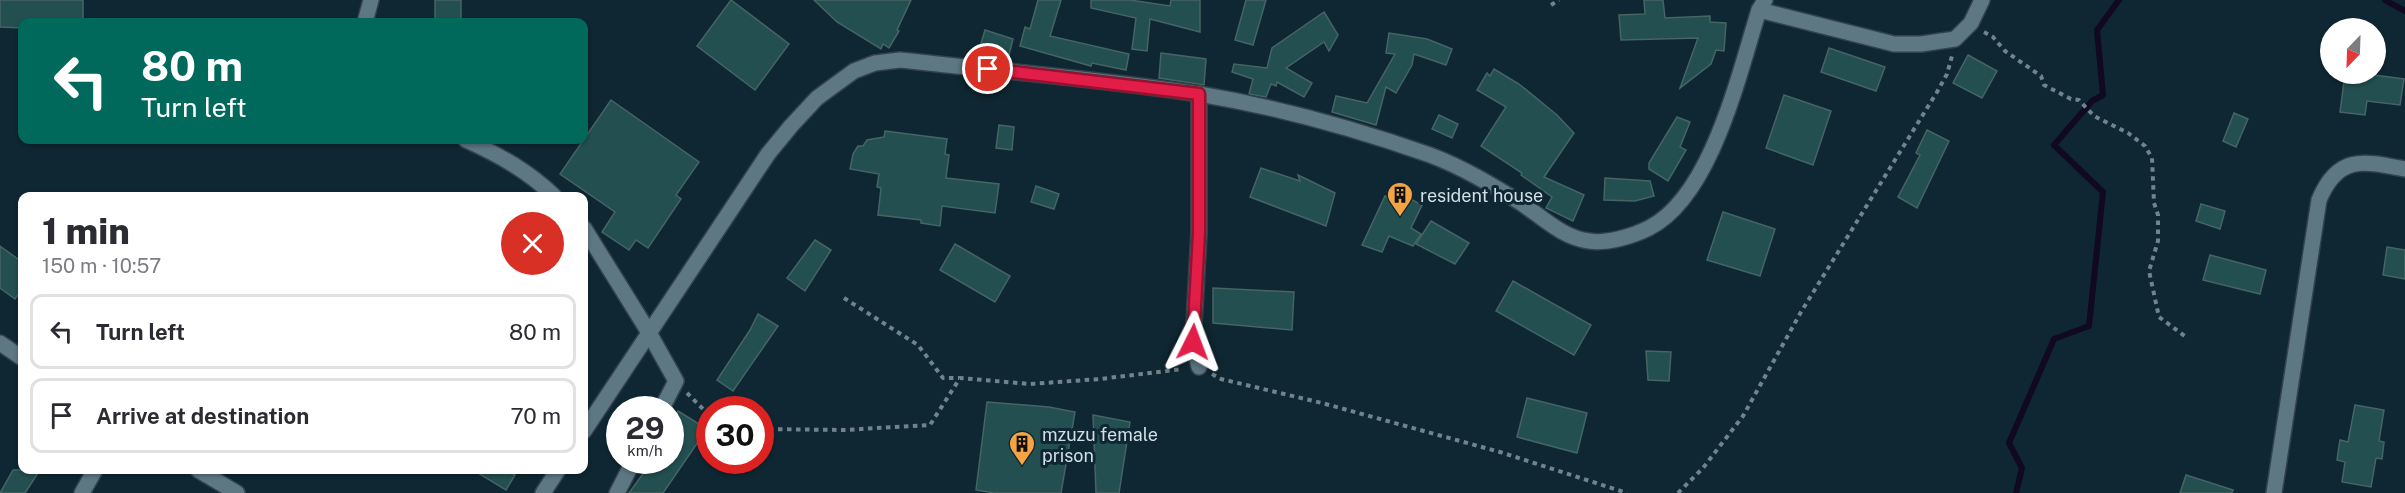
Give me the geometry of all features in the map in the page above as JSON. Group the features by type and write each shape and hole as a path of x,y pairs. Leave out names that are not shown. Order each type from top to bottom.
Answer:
{"street":[{"path":"366,18 371,0"},
{"path":"588,425 648,331 768,154 817,98 854,71 875,63 900,60 1199,94 1287,112 1430,156 1492,185 1566,233 1589,241 1616,239 1650,227 1681,203 1722,127 1760,4 1894,44 1921,44 1955,39 1971,23 1982,0"},
{"path":"1199,94 1199,233 1193,342 1199,367"},
{"path":"474,144 503,158 533,177 550,192"},
{"path":"2274,493 2319,200 2325,184 2336,171 2350,164 2369,162 2405,169"},
{"path":"588,234 676,381 668,396"},
{"path":"0,343 18,355"},
{"path":"82,493 93,474"},
{"path":"205,474 237,493"},
{"path":"543,493 555,474"},
{"path":"617,493 627,474"}],"path":[{"path":"1551,5 1559,0"},
{"path":"1971,23 2041,76 2044,85 2071,99 2079,100 2094,116 2128,133 2145,146 2152,158 2154,202 2158,215 2158,241 2149,271 2159,317 2186,337"},
{"path":"1678,493 1703,468 1743,416 1814,292 1938,92 1947,74 1955,39"},
{"path":"844,298 918,345 943,378 1030,384 1100,379 1199,367 1221,379 1322,403 1500,452 1627,493"},
{"path":"774,429 844,430 930,425 960,378"},
{"path":"676,381 696,402"}],"building":[{"path":"0,0 83,0 83,18 18,18 18,28 0,27"},
{"path":"435,0 461,0 461,18 435,18"},
{"path":"731,0 789,44 755,90 697,46"},
{"path":"814,0 911,0 897,30 899,31 889,48 883,44 881,49 837,22"},
{"path":"1038,0 1061,0 1050,36 1129,54 1126,70 1092,63 1091,66 1020,46 1025,27 1030,29"},
{"path":"1091,0 1130,0 1170,6 1171,0 1200,0 1200,32 1150,19 1147,51 1132,49 1136,18 1091,8"},
{"path":"1246,0 1266,0 1253,45 1235,40"},
{"path":"1644,0 1663,0 1665,18 1710,16 1710,22 1726,23 1724,51 1716,50 1711,64 1680,88 1698,38 1621,40 1619,15 1645,14"},
{"path":"1324,12 1338,35 1329,51 1324,42 1286,68 1312,83 1304,97 1277,82 1276,86 1271,84 1266,97 1249,94 1253,79 1232,72 1234,64 1267,68 1272,48"},
{"path":"985,30 1013,39 1008,59 979,50"},
{"path":"1389,33 1427,39 1452,49 1446,65 1414,54 1412,65 1396,93 1386,87 1376,125 1332,112 1336,96 1367,103 1395,54 1386,53"},
{"path":"1829,48 1885,67 1876,91 1821,72"},
{"path":"1161,53 1206,59 1204,85 1159,78"},
{"path":"1968,55 1997,71 1982,98 1953,83"},
{"path":"1494,69 1519,84 1557,115 1574,133 1544,177 1584,195 1573,221 1546,208 1552,197 1521,175 1522,173 1481,146 1506,107 1477,90 1487,73 1490,76"},
{"path":"2386,77 2404,79 2400,105 2367,101 2365,115 2340,112 2344,84 2386,84"},
{"path":"1784,95 1831,111 1813,165 1766,148"},
{"path":"611,100 699,162 676,195 681,199 648,248 636,240 629,250 602,232 615,212 560,174 581,144 588,144 588,133"},
{"path":"2234,113 2248,119 2236,147 2223,141"},
{"path":"1439,115 1458,124 1452,138 1432,129"},
{"path":"1677,117 1690,122 1680,147 1686,150 1668,181 1649,169 1649,163"},
{"path":"999,125 1014,127 1012,150 996,148"},
{"path":"1927,130 1949,141 1917,208 1898,197 1920,155 1916,153"},
{"path":"885,131 947,139 945,154 949,155 946,178 999,184 995,213 942,206 940,226 921,223 921,220 878,215 881,188 877,187 879,174 850,169 853,154 858,146 863,146 867,140 884,137"},
{"path":"1261,168 1300,181 1298,175 1335,193 1326,226 1250,197"},
{"path":"1605,178 1650,181 1654,196 1635,201 1604,200"},
{"path":"1036,186 1059,194 1054,209 1031,202"},
{"name":"resident house","path":"1385,196 1397,200 1407,197 1422,205 1411,228 1421,234 1413,246 1389,236 1382,252 1362,245"},
{"path":"2201,204 2225,211 2220,229 2196,221"},
{"path":"1723,212 1775,229 1760,276 1707,260"},
{"path":"1431,221 1469,243 1455,264 1416,244"},
{"path":"815,240 831,250 805,291 787,278"},
{"path":"955,244 1010,276 995,302 940,270"},
{"path":"0,246 18,259 18,295 15,299 0,288"},
{"path":"2387,247 2405,250 2405,279 2383,275"},
{"path":"2210,255 2266,270 2260,294 2203,280"},
{"path":"1513,281 1591,325 1574,355 1496,311"},
{"path":"1213,288 1294,292 1292,330 1213,323"},
{"path":"758,314 778,326 733,391 717,380"},
{"path":"1646,351 1671,352 1669,381 1648,380"},
{"path":"1527,398 1587,413 1577,453 1517,437"},
{"name":"mzuzu female prison","path":"987,402 1049,407 1075,412 1061,493 994,493 976,490"},
{"path":"2355,405 2384,410 2379,441 2384,442 2382,459 2376,458 2371,487 2342,482 2345,462 2337,460 2340,440 2348,442"},
{"path":"684,415 696,422 696,445 684,462"},
{"path":"1093,415 1130,422 1119,493 1096,493"},
{"path":"13,470 18,470 18,474 37,474 25,493 0,493"},
{"path":"480,474 515,475 506,490"},
{"path":"643,474 676,474 663,493 629,493"},
{"path":"2186,475 2233,490 2232,493 2180,493"}],"waterway":[{"path":"2016,493 2022,468 2009,443 2054,339 2089,326 2103,192 2054,145 2092,101 2103,95 2097,30 2119,0"},
{"path":"2385,0 2405,11"}],"place":[{"name":"resident house","path":"1400,218"},
{"name":"mzuzu female prison","path":"1022,467"}],"route":[{"path":"988,69 1199,94 1199,233 1193,342"}]}
